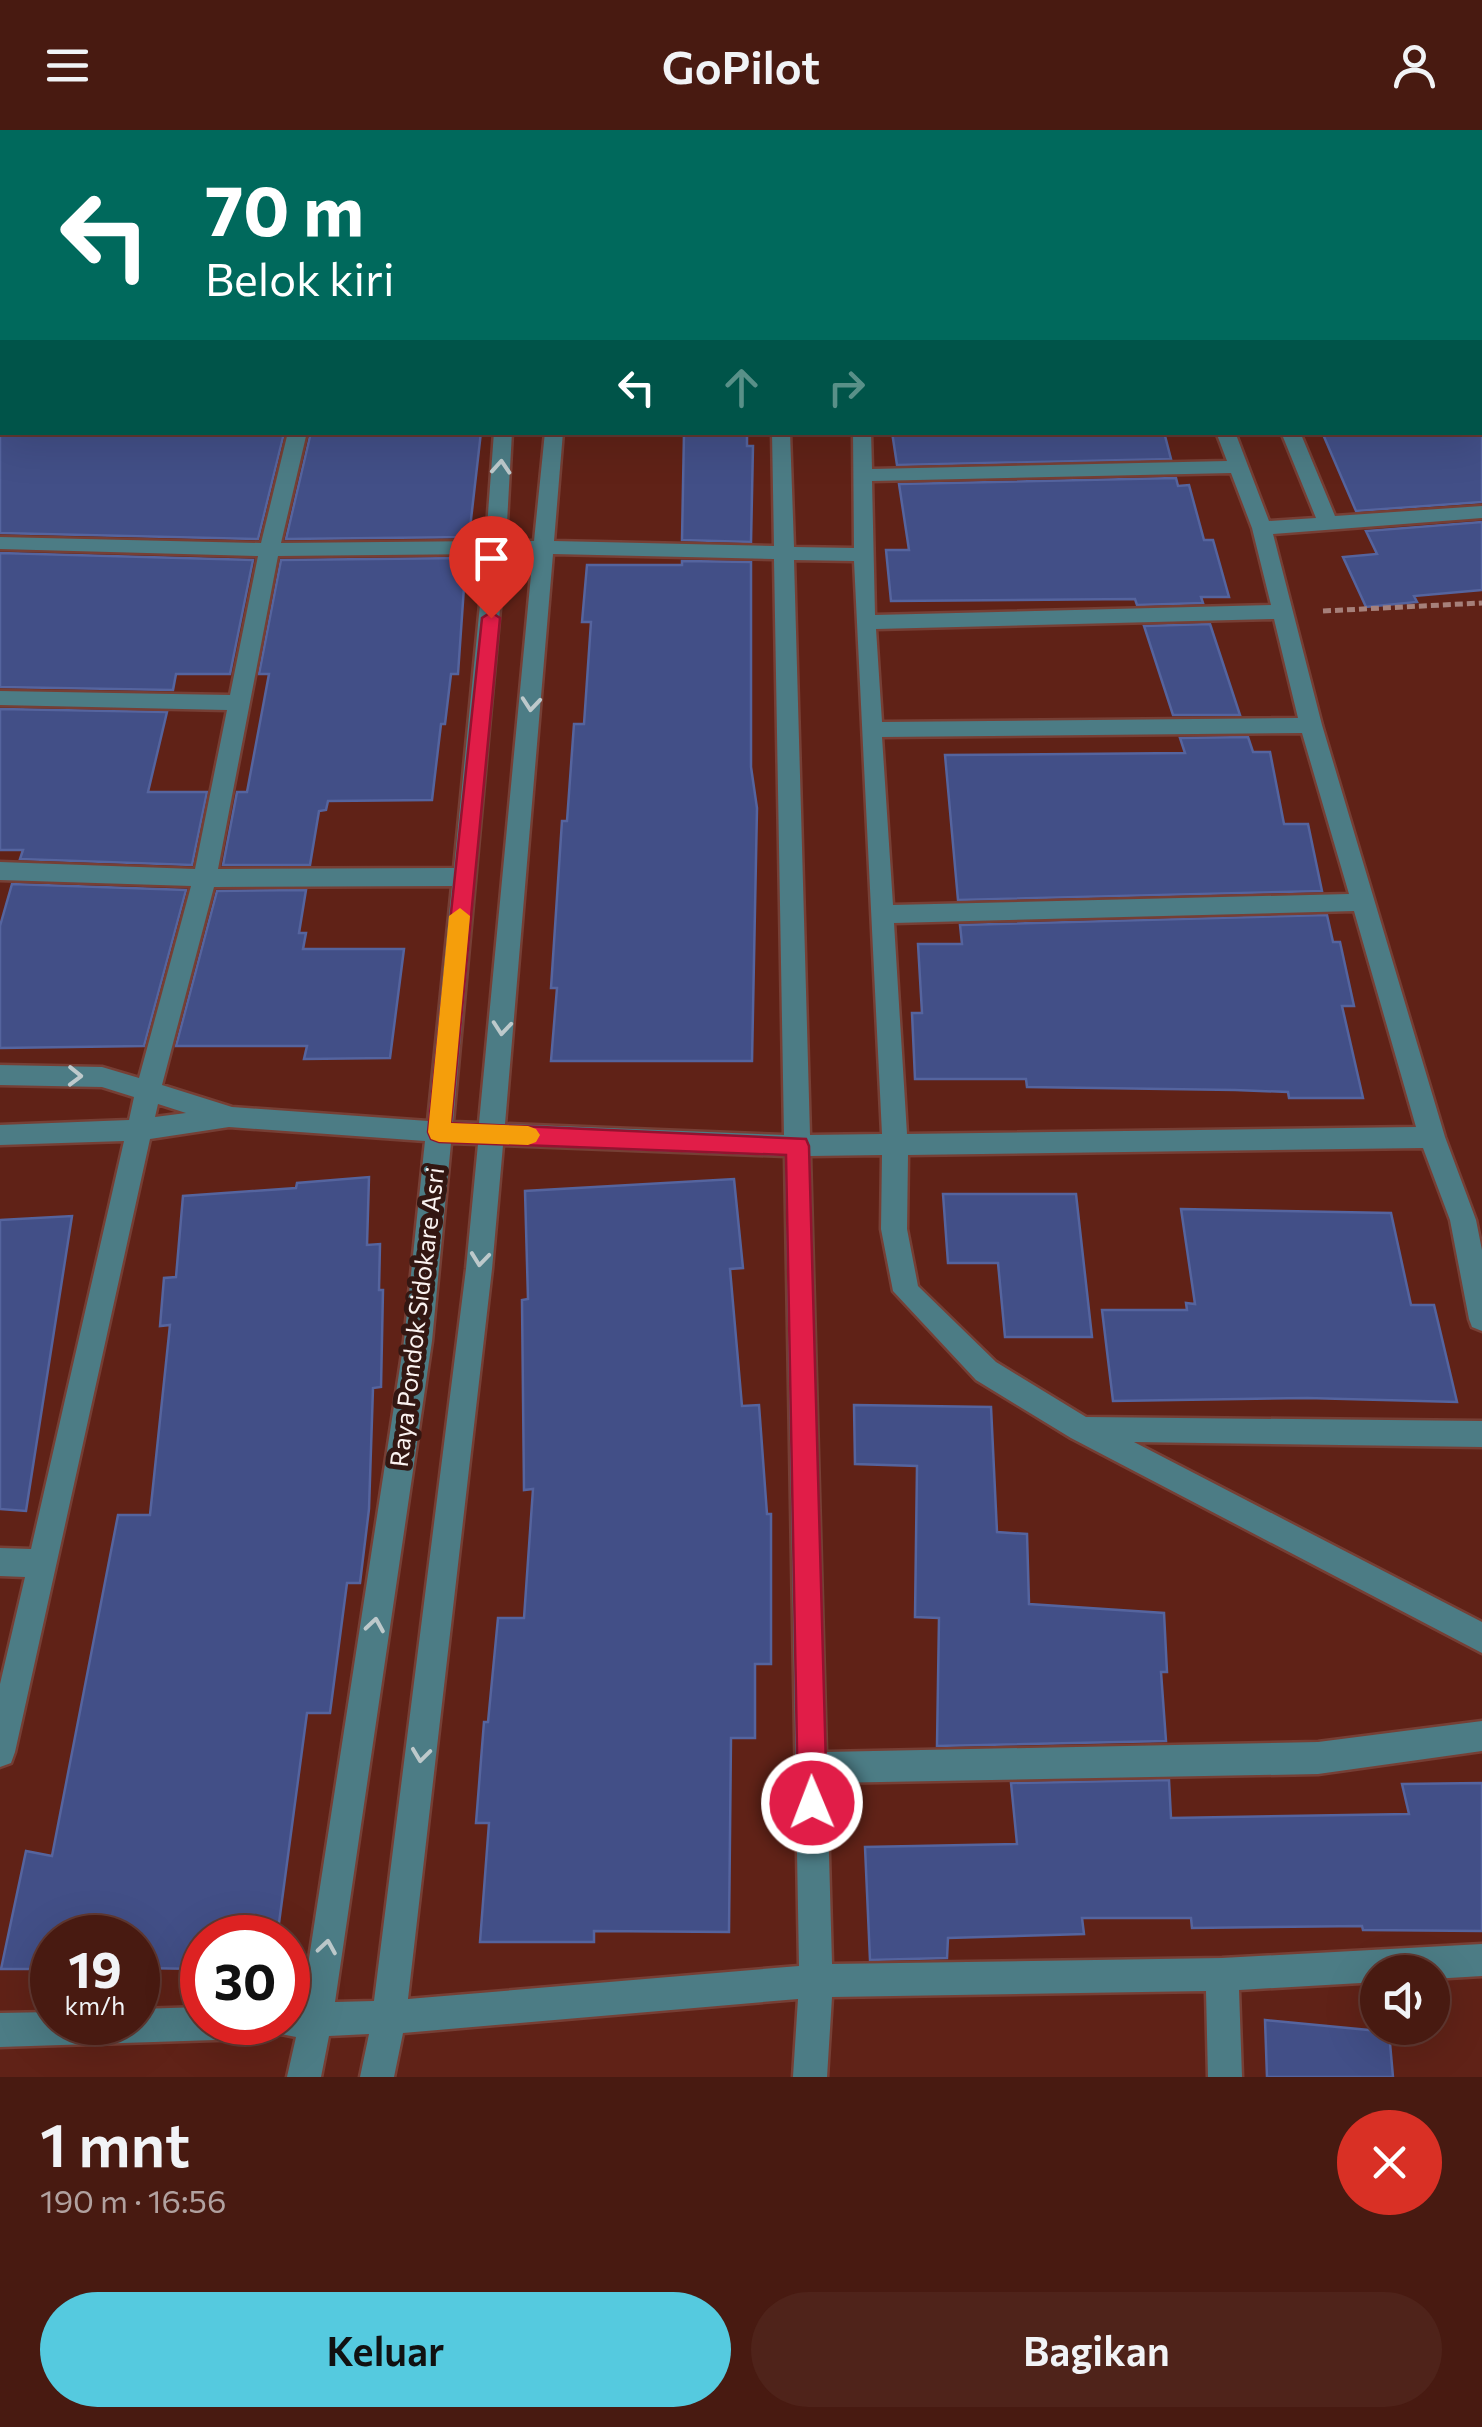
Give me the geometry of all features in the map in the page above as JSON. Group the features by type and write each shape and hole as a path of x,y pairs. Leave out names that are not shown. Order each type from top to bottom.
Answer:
{"street":[{"path":"0,1752 148,1092 205,878 269,550 297,435"},
{"name":"Raya Pondok Sidokare Asri","path":"310,1974 418,1342 496,548 503,435"},
{"path":"377,2077 389,2017 491,1148 554,435"},
{"path":"780,435 816,1981 810,2077"},
{"path":"862,435 871,730 895,1142 894,1229 906,1291 986,1371 1081,1429 1482,1638"},
{"path":"1226,435 1262,528 1311,724 1432,1138 1462,1220 1482,1319"},
{"path":"1291,435 1328,523"},
{"path":"864,474 1236,467"},
{"path":"1262,528 1482,512"},
{"path":"0,543 269,550 545,547 865,555"},
{"path":"866,622 1284,612"},
{"path":"0,698 240,704"},
{"path":"871,730 1311,724"},
{"path":"0,871 205,878 463,877"},
{"path":"882,914 1364,902"},
{"path":"0,1075 102,1076 232,1117"},
{"path":"0,1135 140,1130 232,1117 439,1132 491,1148 1432,1138"},
{"path":"1081,1429 1482,1434"},
{"path":"0,1562 42,1562"},
{"path":"812,1768 1318,1758 1482,1736"},
{"path":"310,2021 816,1981 1222,1974 1482,1960"},
{"path":"1222,1974 1226,2077"},
{"path":"0,2030 180,2024"},
{"name":"Raya Pondok Sidokare Asri","path":"303,2045 304,2077"}],"path":[{"path":"1284,612 1482,603"}],"building":[{"path":"0,435 284,435 258,539 0,533"},
{"path":"310,435 481,435 469,537 286,539"},
{"path":"684,435 747,435 747,446 753,446 751,542 682,540"},
{"path":"892,435 1165,435 1171,459 897,465"},
{"path":"1323,435 1482,435 1482,502 1356,511"},
{"path":"1176,478 1178,486 1189,485 1204,540 1213,540 1229,597 1201,597 1203,603 1137,605 1135,599 891,601 886,550 909,550 899,484"},
{"path":"1482,522 1482,590 1414,596 1417,602 1366,607 1343,557 1377,554 1366,531"},
{"path":"0,553 253,560 230,674 176,674 173,690 0,687"},
{"path":"466,558 458,674 451,674 432,800 328,801 326,810 319,811 310,865 223,865 237,792 247,792 269,674 259,674 281,560"},
{"path":"682,561 751,562 751,767 757,808 752,1061 551,1061 557,988 551,988 562,821 567,821 574,724 584,724 591,622 582,622 587,565 682,565"},
{"path":"1210,624 1240,715 1173,715 1144,626"},
{"path":"0,709 167,712 148,792 207,792 192,865 20,859 23,850 0,850"},
{"path":"1248,737 1253,752 1270,752 1284,824 1308,824 1322,891 958,900 945,755 1185,753 1180,738"},
{"path":"12,884 186,890 144,1046 0,1048 0,926"},
{"path":"306,890 299,933 306,933 303,949 404,949 390,1058 304,1059 307,1046 176,1046 217,891"},
{"path":"1327,915 1333,942 1340,942 1354,1006 1342,1006 1363,1098 1289,1098 1288,1092 1235,1090 1027,1087 1026,1079 915,1079 912,1013 922,1013 918,944 962,944 960,925"},
{"path":"369,1177 367,1245 380,1244 379,1290 383,1290 381,1387 373,1388 369,1509 360,1583 347,1583 330,1713 307,1713 280,1915 180,1915 180,1969 160,1968 160,1915 30,1915 30,1969 1,1969 26,1851 52,1856 118,1515 150,1515 170,1325 160,1326 164,1278 176,1277 183,1196 296,1188 297,1183"},
{"path":"734,1179 743,1268 730,1269 742,1406 759,1405 767,1514 771,1514 771,1664 755,1664 755,1738 731,1738 729,1932 594,1931 594,1942 480,1942 489,1823 476,1823 484,1722 488,1722 498,1618 524,1618 533,1489 524,1490 522,1300 528,1299 525,1191"},
{"path":"943,1194 1076,1194 1092,1337 1005,1337 998,1263 948,1263"},
{"path":"1181,1209 1391,1213 1411,1305 1434,1305 1457,1402 1307,1398 1113,1401 1102,1310 1187,1310 1186,1303 1195,1304"},
{"path":"72,1216 26,1511 0,1509 0,1220"},
{"path":"854,1405 991,1407 997,1532 1027,1534 1029,1604 1164,1613 1167,1672 1161,1672 1166,1741 937,1746 939,1618 915,1617 917,1466 855,1464"},
{"path":"1169,1780 1171,1818 1409,1814 1402,1784 1482,1783 1482,1931 1363,1930 1362,1926 1192,1928 1191,1918 1082,1918 1084,1934 948,1938 947,1958 870,1960 865,1847 1017,1844 1011,1783"},
{"path":"1265,2020 1360,2029 1360,2045 1390,2045 1393,2077 1267,2077"}],"slow traffic":[{"path":"460,916 439,1132 528,1135"}],"route":[{"path":"491,618 439,1132 798,1146 812,1803"}]}
